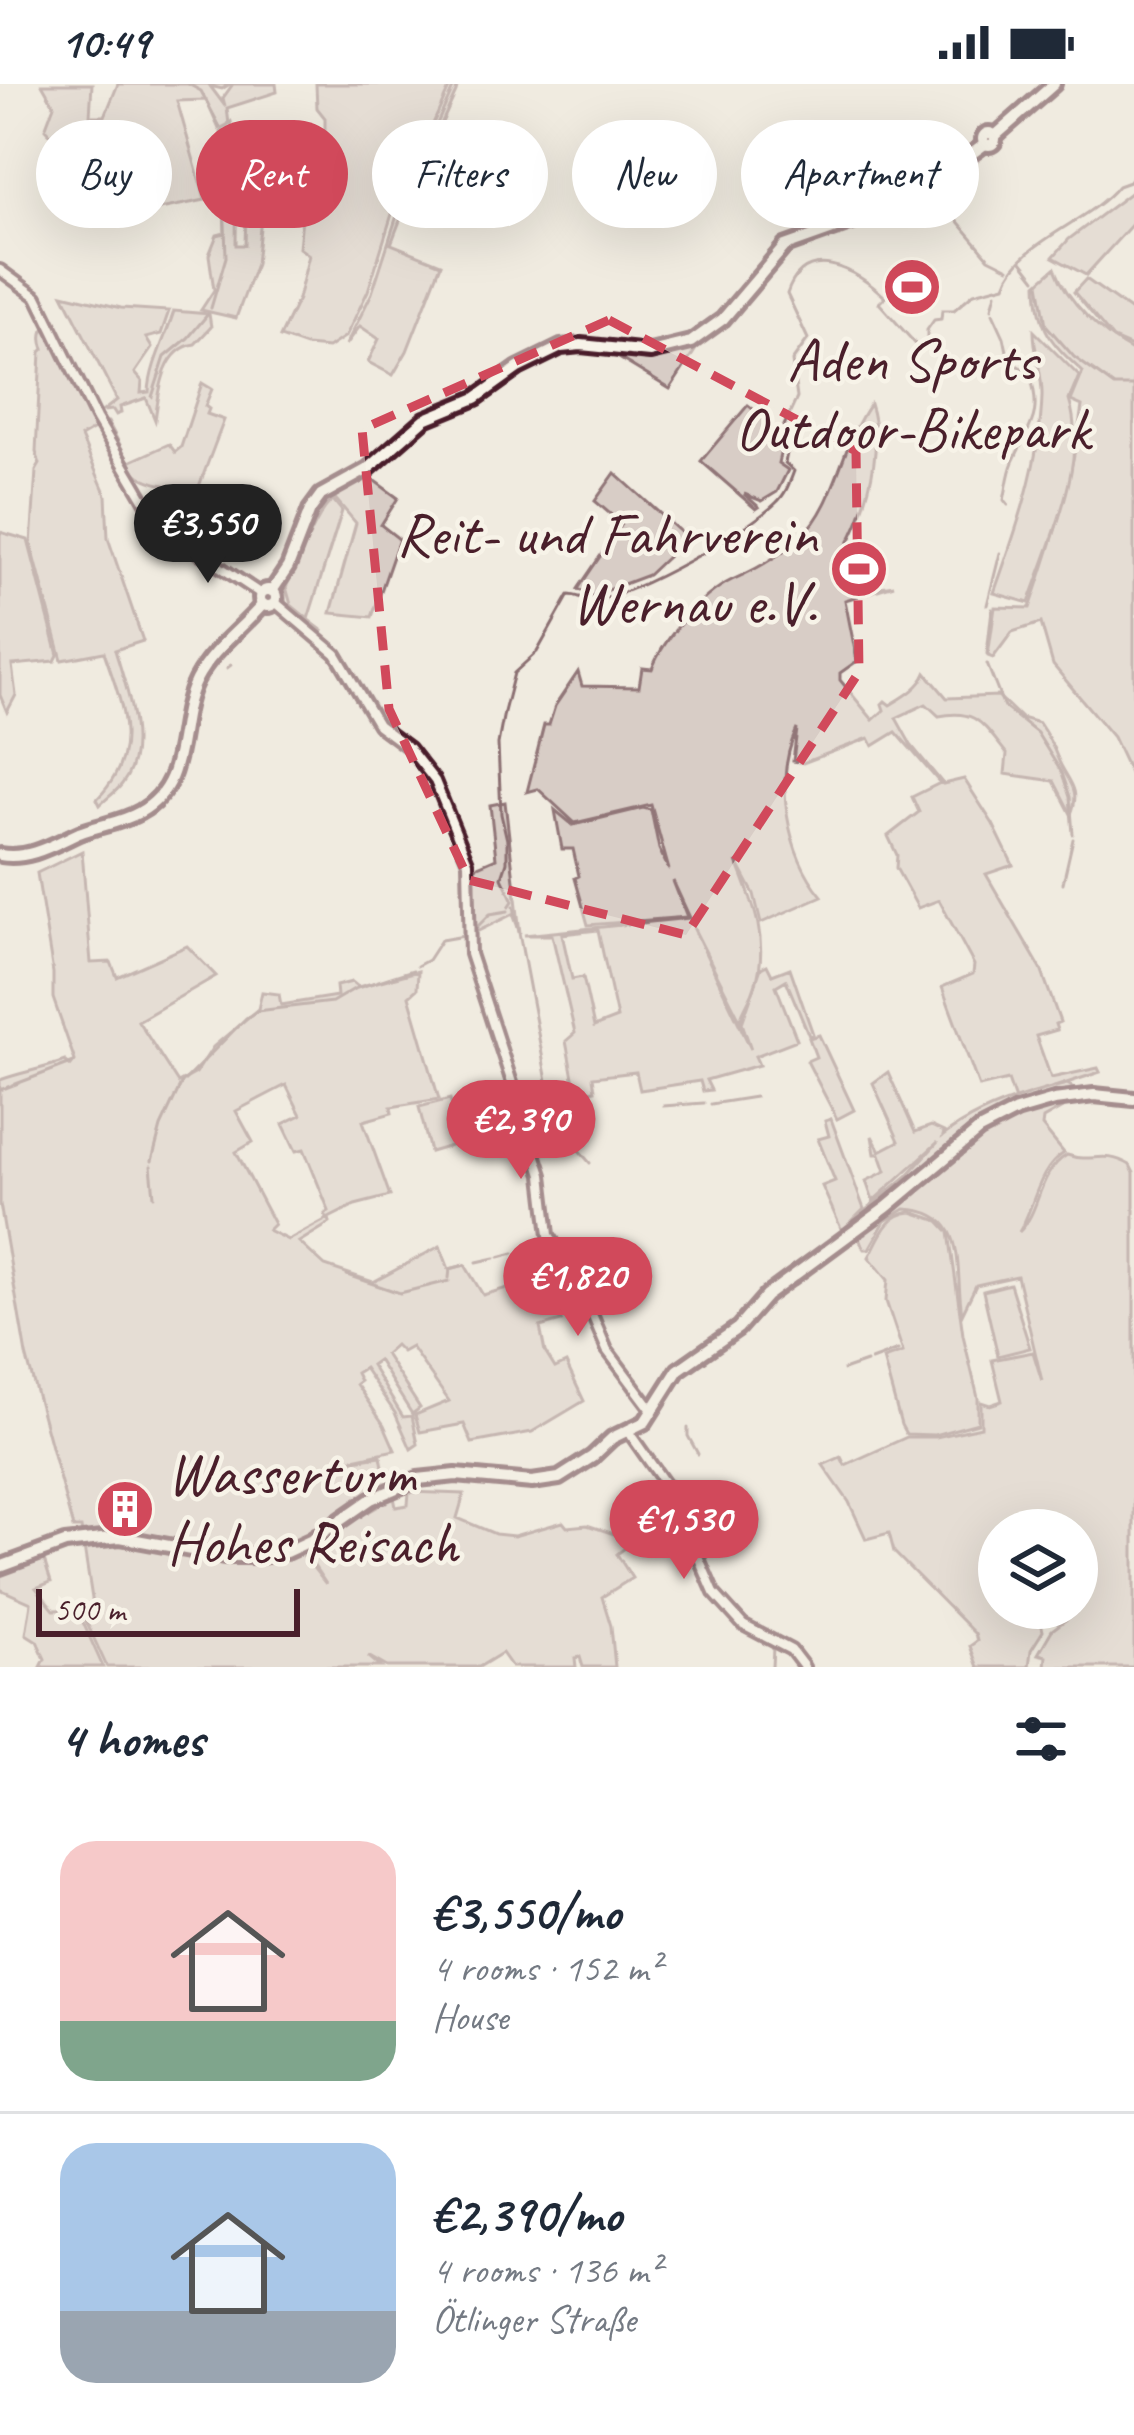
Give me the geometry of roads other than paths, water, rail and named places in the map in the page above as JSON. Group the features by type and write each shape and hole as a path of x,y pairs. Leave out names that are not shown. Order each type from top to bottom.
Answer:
{"main road":[{"path":"0,855 44,850 148,807 178,765 197,679 217,650 268,598 316,502 433,415 476,398 518,368 561,346 650,352 691,342 734,308 785,246 903,204 990,140 1054,84"},
{"path":"0,1567 57,1546 105,1538 147,1540 224,1556 272,1555 312,1540 389,1489 441,1476 553,1480 579,1467 612,1438 645,1422 674,1374 738,1328 766,1296 866,1222 968,1137 1004,1116 1064,1098 1134,1099"}],"street":[{"path":"0,270 37,297 118,458 149,508 192,549 268,598 336,654 378,725 409,748 435,781 467,862 470,954 542,1175 548,1235 578,1281 607,1349 653,1412"},
{"path":"628,1431 685,1512 690,1538 714,1593 743,1625 791,1650 804,1667"}],"waterway":[{"path":"188,84 201,91 216,120"},
{"path":"509,907 513,901 502,877 507,840 498,744 514,673 537,652 569,595 596,600 663,575 741,530 782,496 794,471 785,463 788,448 781,432 797,398 792,361 808,339 787,294 795,278 819,265 846,270 885,297 879,303 920,349 927,346 927,330 941,319 942,310 954,310 974,293 1005,285 1024,256 1129,182 1134,173"},
{"path":"211,308 226,257 225,228"},
{"path":"964,228 989,258 1009,268"},
{"path":"1022,261 1036,279"},
{"path":"1039,283 1046,325 1074,357 1114,386 1134,386"},
{"path":"992,308 996,293"},
{"path":"993,313 1009,361 1029,372 1035,400 1033,420 1010,471 1004,500 1008,505"},
{"path":"152,397 165,357 208,314"},
{"path":"987,605 1000,553"},
{"path":"987,654 992,609"},
{"path":"987,664 1004,707 1037,733 1062,773 1070,797 1073,834"},
{"path":"227,668 231,665"},
{"path":"1063,883 1073,839"},
{"path":"514,906 547,1081 561,1126"},
{"path":"474,930 490,914 508,911"},
{"path":"417,966 428,960 441,940 464,936"},
{"path":"152,1161 181,1084 246,1018 257,1011 332,1002 354,989 413,970"},
{"path":"0,1090 74,1062"},
{"path":"711,1104 755,1097"},
{"path":"663,1106 704,1103"},
{"path":"565,1134 590,1163"},
{"path":"151,1166 154,1196"},
{"path":"537,1248 544,1247"},
{"path":"521,1252 533,1249"},
{"path":"499,1257 514,1253"},
{"path":"477,1262 495,1258"},
{"path":"449,1278 450,1269 465,1265"},
{"path":"347,1275 400,1293 449,1281"},
{"path":"871,1360 898,1350"},
{"path":"843,1370 866,1362"},
{"path":"688,1428 698,1454"},
{"path":"772,1667 773,1647"}],"place":[{"name":"Aden Sports Outdoor-Bikepark","path":"912,287"},
{"name":"Reit- und Fahrverein Wernau e.V.","path":"859,569"},
{"name":"Wasserturm Hohes Reisach","path":"125,1509"}]}
